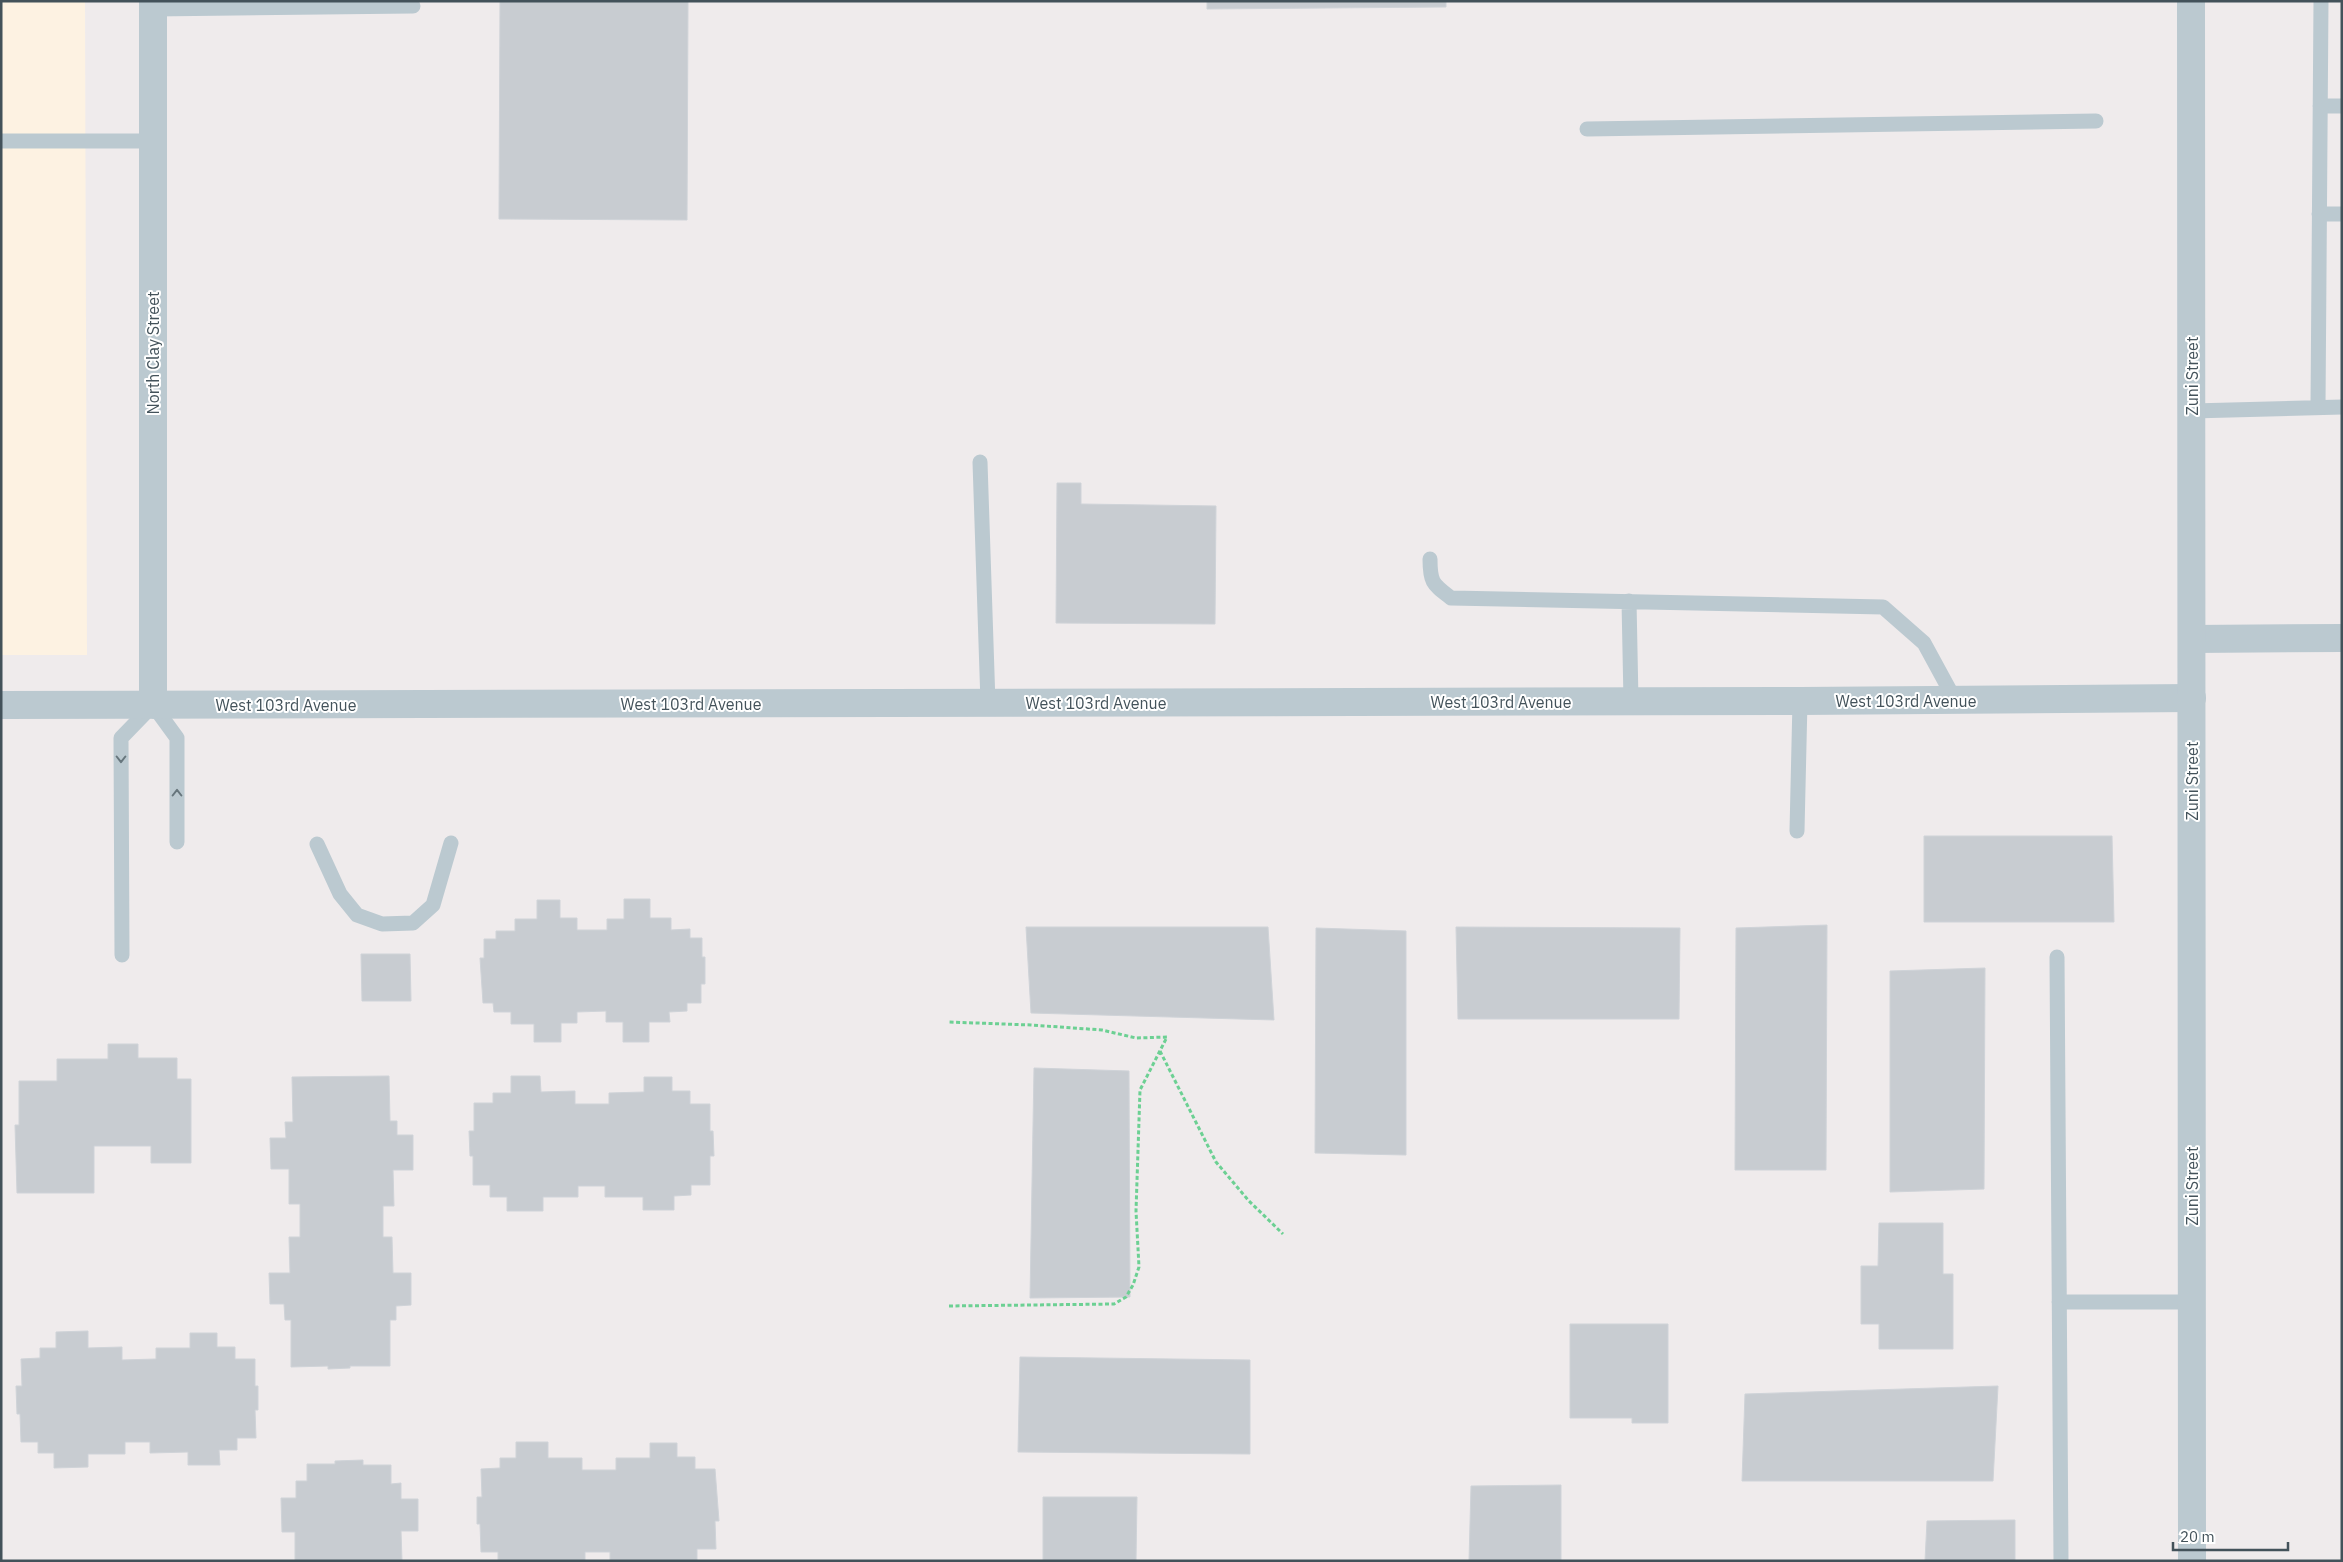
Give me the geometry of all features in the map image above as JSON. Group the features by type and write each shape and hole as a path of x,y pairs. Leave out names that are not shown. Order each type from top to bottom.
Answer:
{"street":[{"name":"Zuni Street","path":"2191,1 2192,1561"},
{"name":"North Clay Street","path":"153,5 153,705"},
{"path":"2192,639 2342,638"},
{"name":"West 103rd Avenue","path":"1,705 1800,702 2192,698"}],"lane":[{"path":"2318,407 2321,1"},
{"path":"153,5 413,6"},
{"path":"2320,106 2342,106"},
{"path":"1586,129 2096,122"},
{"path":"1,141 153,141"},
{"path":"2319,214 2342,214"},
{"path":"2192,411 2342,407"},
{"path":"980,462 988,703"},
{"path":"1430,559 1430,578 1451,598 1883,607 1924,643 1955,700"},
{"path":"1629,601 1631,702"},
{"path":"1798,831 1800,702"},
{"path":"122,956 121,738 153,705 177,738 177,842"},
{"path":"317,844 340,894 357,915 382,924 413,923 433,905 452,842"},
{"path":"2058,957 2060,1561"},
{"path":"2059,1302 2192,1302"}],"path":[{"path":"949,1306 1114,1304 1126,1298 1139,1268 1136,1211 1140,1090 1167,1037 1136,1038 1102,1030 950,1022"},
{"path":"1160,1050 1216,1162 1249,1201 1283,1234"}],"shaded area":[{"path":"1,1 85,1 87,655 1,655"}],"building":[{"path":"500,1 688,1 687,220 499,219"},
{"path":"1207,1 1446,1 1446,7 1207,9"},
{"path":"1057,483 1081,483 1081,504 1216,506 1215,624 1056,623"},
{"path":"1924,836 2112,836 2114,922 1924,922"},
{"path":"624,899 650,899 650,918 671,918 671,930 690,929 690,938 702,938 702,957 705,957 705,984 701,984 701,1003 687,1003 687,1011 669,1012 670,1022 649,1022 649,1042 623,1042 623,1022 606,1022 606,1011 577,1012 577,1023 561,1023 561,1042 534,1042 534,1024 511,1024 511,1012 494,1012 493,1003 483,1003 480,958 484,958 484,939 496,939 496,931 515,931 515,919 537,919 537,900 560,900 560,918 577,918 577,930 607,930 607,919 624,919"},
{"path":"1827,925 1826,1170 1735,1170 1736,928"},
{"path":"1026,927 1268,927 1274,1020 1031,1013"},
{"path":"1456,927 1680,928 1679,1019 1458,1019"},
{"path":"1316,928 1406,931 1406,1155 1315,1153"},
{"path":"361,954 410,954 411,1001 362,1001"},
{"path":"1985,968 1984,1189 1890,1192 1890,971"},
{"path":"108,1044 138,1044 138,1058 177,1058 177,1079 191,1079 191,1163 151,1163 151,1146 94,1146 94,1193 17,1193 15,1125 19,1125 19,1081 57,1081 57,1059 108,1059"},
{"path":"1034,1068 1129,1071 1130,1297 1030,1298"},
{"path":"389,1076 390,1121 397,1121 397,1135 413,1135 413,1170 393,1170 394,1206 383,1206 383,1237 392,1237 393,1273 411,1273 411,1305 396,1306 396,1320 390,1320 390,1366 350,1366 350,1368 328,1369 328,1366 291,1367 291,1320 285,1320 284,1304 270,1304 269,1273 290,1273 289,1237 300,1237 300,1204 289,1204 289,1169 271,1169 270,1138 286,1138 285,1122 293,1122 292,1077"},
{"path":"511,1076 540,1076 541,1092 575,1091 575,1104 609,1104 609,1093 644,1092 644,1077 672,1077 672,1091 690,1091 690,1104 710,1104 710,1131 713,1131 714,1156 710,1156 710,1185 691,1185 691,1195 674,1196 674,1210 643,1210 643,1197 605,1197 605,1186 578,1186 578,1197 543,1197 543,1211 507,1211 507,1197 490,1197 490,1185 473,1185 473,1156 470,1156 469,1131 474,1131 474,1103 493,1103 493,1093 511,1093"},
{"path":"1879,1223 1943,1223 1943,1274 1953,1274 1953,1349 1879,1349 1879,1324 1861,1324 1861,1266 1878,1266"},
{"path":"1570,1324 1668,1324 1668,1423 1632,1423 1632,1418 1570,1418"},
{"path":"88,1331 88,1348 122,1347 122,1360 156,1359 156,1348 190,1348 190,1333 217,1333 217,1347 235,1347 235,1359 255,1359 255,1386 258,1386 258,1410 255,1410 256,1438 237,1438 237,1450 219,1450 220,1465 188,1465 188,1452 150,1453 150,1442 125,1442 125,1454 88,1454 88,1467 54,1468 54,1453 38,1453 38,1442 21,1442 16,1386 22,1386 21,1359 40,1358 40,1348 56,1348 56,1332"},
{"path":"1020,1357 1250,1360 1250,1454 1018,1452"},
{"path":"1998,1386 1993,1481 1742,1481 1745,1394"},
{"path":"516,1442 548,1442 548,1458 582,1458 582,1470 616,1470 616,1458 650,1458 650,1443 677,1443 677,1457 695,1457 695,1469 715,1469 719,1521 715,1521 716,1549 697,1549 697,1560 680,1561 610,1561 610,1552 585,1552 585,1561 498,1561 498,1552 481,1552 480,1524 477,1524 477,1497 482,1497 481,1469 500,1468 500,1458 516,1458"},
{"path":"363,1460 363,1465 391,1465 391,1484 401,1483 401,1499 418,1499 418,1531 401,1531 402,1561 295,1561 295,1532 282,1532 281,1498 296,1498 296,1481 307,1481 307,1464 335,1464 335,1461"},
{"path":"1561,1485 1561,1561 1469,1561 1471,1486"},
{"path":"1043,1497 1137,1497 1136,1561 1043,1561"},
{"path":"2015,1520 2015,1561 1925,1561 1927,1521"}]}
